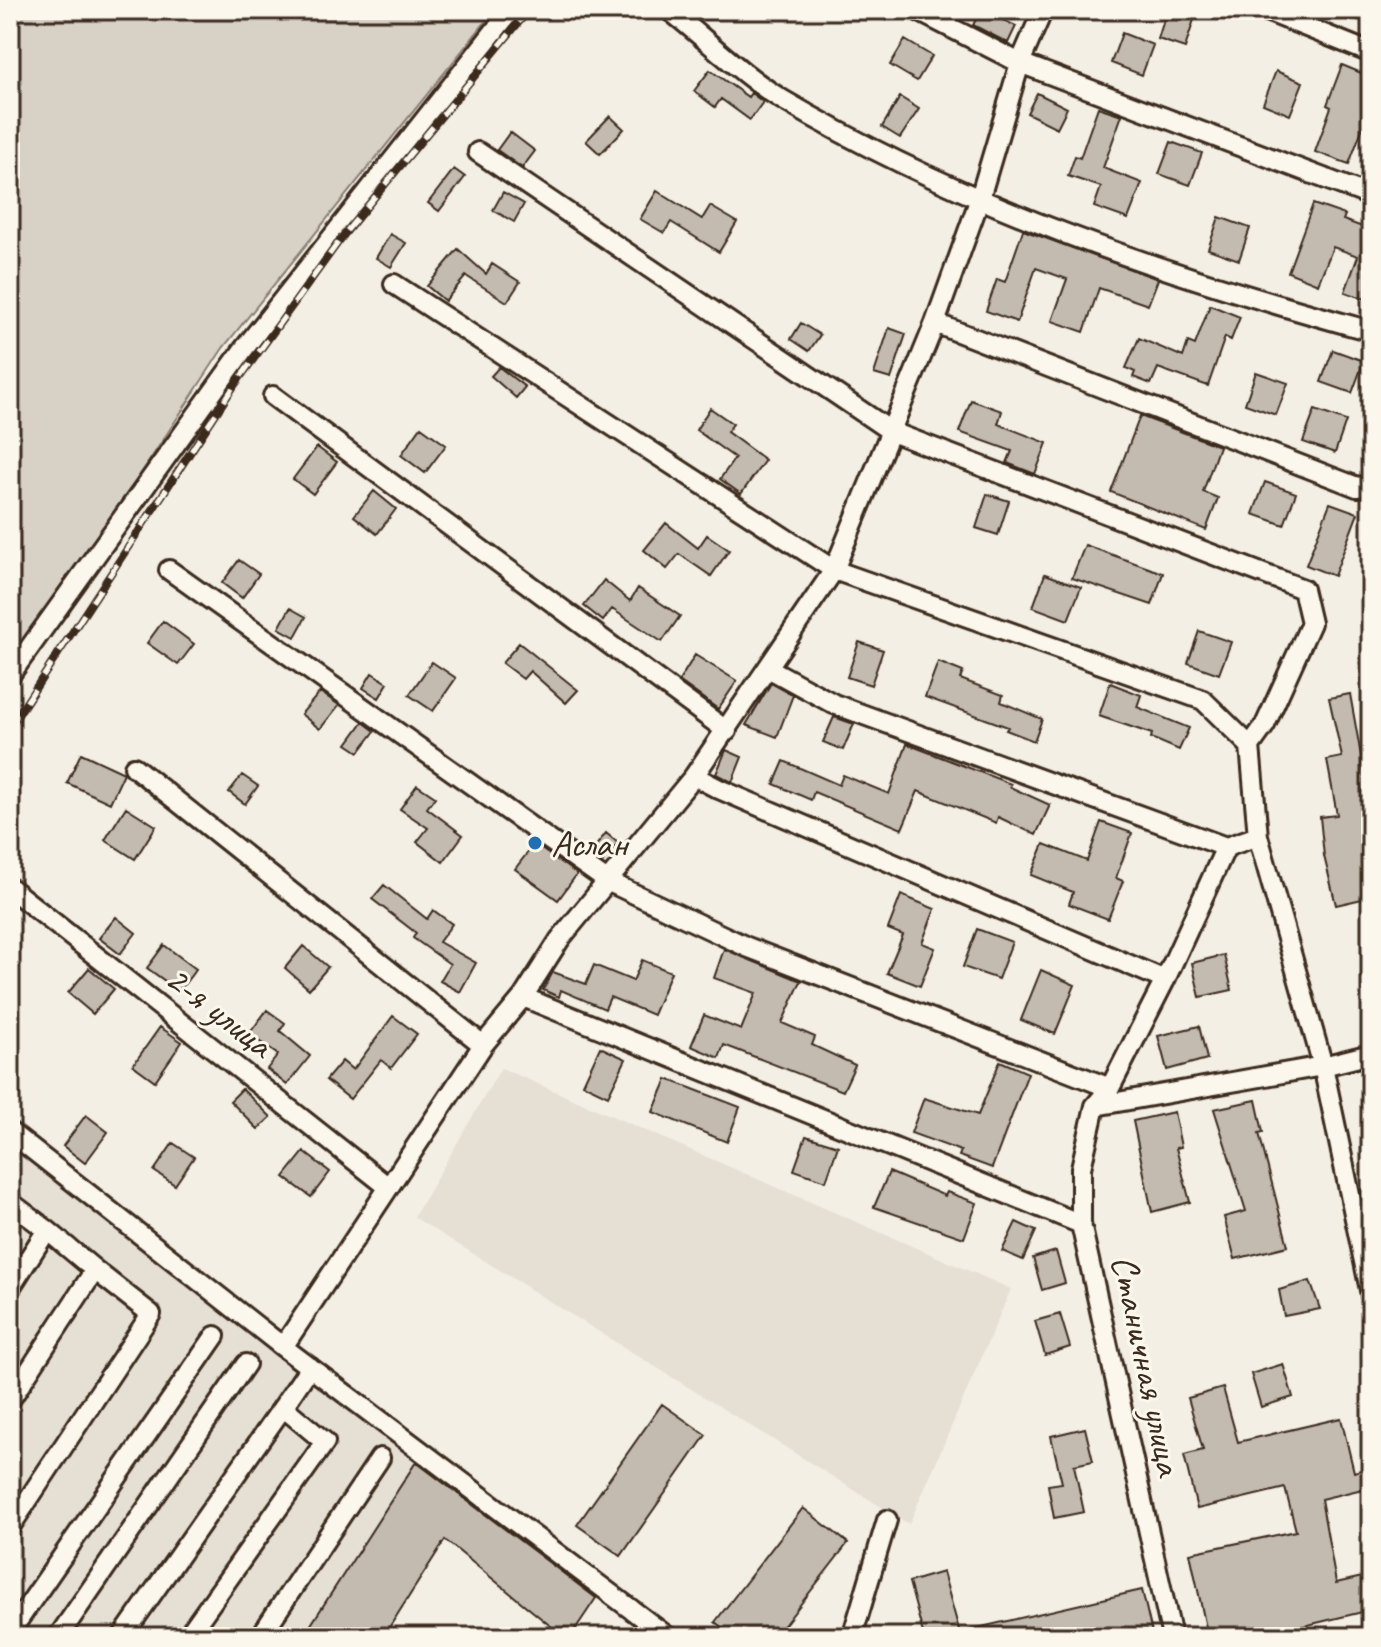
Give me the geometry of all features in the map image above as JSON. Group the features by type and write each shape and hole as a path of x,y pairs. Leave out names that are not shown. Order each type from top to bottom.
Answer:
{"street":[{"path":"10,675 243,350 511,10"},
{"path":"669,10 781,99 979,201 1241,296 1371,331"},
{"path":"916,10 1020,63 1371,196"},
{"path":"283,1347 483,1045 523,997 560,939 694,776 770,669 834,570 935,323 979,201 1020,63 1043,10"},
{"path":"1264,10 1371,53"},
{"path":"478,152 892,432 1303,589 1311,623 1265,725 1250,746"},
{"path":"394,284 834,570 1203,700 1250,746 1258,836 1323,1066 1371,1295"},
{"path":"935,323 1357,487 1371,485"},
{"path":"273,396 727,731"},
{"path":"169,570 607,881 747,947 1110,1088"},
{"path":"770,669 834,704 1226,847 1258,836"},
{"path":"134,767 483,1045"},
{"path":"694,776 1165,980"},
{"path":"1095,1106 1110,1088 1165,980 1226,847"},
{"name":"2-я улица","path":"10,888 387,1186"},
{"path":"523,997 1081,1224"},
{"path":"1095,1106 1323,1066 1371,1054"},
{"name":"Станичная улица","path":"1095,1106 1081,1168 1081,1224 1172,1637"},
{"path":"10,1132 283,1347 668,1637"},
{"path":"10,1202 151,1314 10,1527"},
{"path":"10,1288 47,1230"},
{"path":"10,1400 95,1270"},
{"path":"10,1632 215,1336"},
{"path":"58,1637 246,1364"},
{"path":"122,1637 310,1367"},
{"path":"187,1637 325,1442 283,1407"},
{"path":"260,1637 380,1458"},
{"path":"852,1637 887,1520"}],"shaded area":[{"path":"10,10 495,10 223,348 10,674"},
{"path":"501,1068 1011,1289 909,1524 414,1217"},
{"path":"10,1141 417,1460 303,1637 10,1637"}],"building":[{"path":"981,10 1016,26 1008,43 973,25"},
{"path":"1167,10 1197,10 1185,48 1158,39"},
{"path":"1122,33 1153,45 1142,75 1111,63"},
{"path":"905,40 932,56 917,81 890,65"},
{"path":"1342,65 1371,77 1371,105 1349,164 1315,152 1331,107 1327,105"},
{"path":"710,70 748,97 751,93 763,102 750,120 721,99 715,107 694,91"},
{"path":"1276,71 1303,82 1290,115 1263,104"},
{"path":"1037,93 1067,108 1057,128 1027,113"},
{"path":"900,97 919,109 900,138 882,127"},
{"path":"1098,107 1122,115 1103,168 1142,183 1128,219 1094,207 1101,187 1068,176 1075,156 1080,158"},
{"path":"610,116 624,129 600,154 586,141"},
{"path":"510,132 535,151 522,168 497,150"},
{"path":"1171,142 1202,153 1190,185 1159,174"},
{"path":"454,169 465,177 439,211 428,203"},
{"path":"657,191 702,219 710,206 737,222 719,252 671,222 664,233 640,219"},
{"path":"503,192 524,204 514,222 493,210"},
{"path":"1313,204 1345,215 1343,220 1368,229 1371,226 1371,301 1345,292 1358,256 1333,247 1318,284 1288,272"},
{"path":"1219,217 1250,228 1239,260 1208,249"},
{"path":"1023,230 1158,279 1148,305 1099,288 1084,332 1052,321 1067,279 1036,268 1017,322 986,311 997,279 1005,282"},
{"path":"390,234 406,243 391,267 376,258"},
{"path":"458,249 486,274 492,264 520,282 507,302 466,276 445,301 427,286"},
{"path":"1210,305 1240,317 1231,340 1225,337 1208,386 1158,368 1151,384 1133,377 1135,372 1126,368 1139,338 1183,357 1188,342 1195,345"},
{"path":"801,323 820,335 809,351 791,339"},
{"path":"889,328 906,334 891,379 874,374"},
{"path":"1333,350 1364,361 1352,393 1321,382"},
{"path":"499,367 525,387 516,398 491,376"},
{"path":"1256,372 1288,383 1276,415 1245,404"},
{"path":"971,400 1002,411 998,424 1047,443 1035,474 1007,463 1012,451 959,432"},
{"path":"710,408 733,424 727,432 765,460 741,494 720,479 735,458 696,430"},
{"path":"1315,410 1346,421 1335,453 1303,442"},
{"path":"1140,416 1219,446 1203,492 1218,498 1206,530 1111,492"},
{"path":"421,427 446,445 425,473 401,455"},
{"path":"317,447 337,462 313,494 293,479"},
{"path":"1265,482 1296,493 1284,525 1253,514"},
{"path":"374,491 396,509 377,534 354,516"},
{"path":"987,494 1009,501 998,535 976,528"},
{"path":"1330,503 1358,513 1334,576 1306,565"},
{"path":"666,523 698,548 707,535 729,550 711,576 679,554 667,569 644,550"},
{"path":"1085,545 1163,573 1152,605 1072,578"},
{"path":"239,560 259,574 242,598 222,583"},
{"path":"1045,574 1081,587 1068,620 1033,607"},
{"path":"604,580 630,601 638,588 680,616 662,642 612,609 603,621 584,606"},
{"path":"290,608 306,617 295,637 279,628"},
{"path":"163,621 194,644 178,665 147,643"},
{"path":"1199,631 1231,642 1219,674 1188,663"},
{"path":"859,642 883,650 871,685 847,677"},
{"path":"519,643 578,690 566,703 530,671 523,679 502,663"},
{"path":"695,655 737,681 718,709 679,681"},
{"path":"432,662 456,678 433,711 409,695"},
{"path":"938,662 963,672 960,679 1003,695 1001,702 1042,719 1034,741 1006,730 1008,727 925,697"},
{"path":"372,673 388,683 379,698 363,688"},
{"path":"771,683 793,695 777,737 746,725"},
{"path":"1110,683 1141,695 1137,707 1189,728 1179,750 1151,738 1152,734 1099,716"},
{"path":"320,692 339,705 320,729 301,714"},
{"path":"1350,694 1367,789 1363,790 1371,858 1371,897 1336,905 1324,856 1320,817 1337,815 1327,760 1342,757 1329,698"},
{"path":"834,717 854,724 843,750 823,742"},
{"path":"363,722 375,731 359,752 347,744"},
{"path":"907,744 1011,784 1010,787 1050,805 1036,835 998,817 996,823 918,791 902,829 814,792 811,800 774,784 784,761 839,785 843,775 889,794"},
{"path":"726,750 742,757 732,782 716,774"},
{"path":"81,753 124,773 110,803 67,783"},
{"path":"242,775 258,786 245,804 229,792"},
{"path":"417,785 435,797 427,808 463,835 443,862 417,842 428,828 400,809"},
{"path":"126,807 156,826 135,859 105,840"},
{"path":"1101,822 1132,833 1116,878 1123,881 1108,919 1069,904 1073,892 1031,875 1044,844 1087,861"},
{"path":"606,833 618,843 603,862 591,852"},
{"path":"534,844 577,874 558,900 515,869"},
{"path":"384,885 427,919 433,910 452,924 439,942 476,963 460,992 440,981 450,964 413,938 416,933 372,899"},
{"path":"901,895 935,909 922,943 935,948 920,986 887,973 903,935 888,929"},
{"path":"116,917 136,933 120,954 99,938"},
{"path":"977,929 1012,942 998,979 963,967"},
{"path":"164,945 196,969 179,991 147,968"},
{"path":"303,946 328,967 309,989 285,968"},
{"path":"724,949 801,981 782,1023 815,1037 812,1045 855,1065 843,1091 724,1045 719,1058 691,1046 704,1015 741,1030 756,993 714,978"},
{"path":"1224,955 1232,990 1200,997 1192,963"},
{"path":"642,960 671,972 653,1015 610,997 605,1009 561,990 559,997 543,990 553,972 586,984 594,965 633,981"},
{"path":"89,968 114,989 93,1014 68,993"},
{"path":"1041,970 1075,985 1055,1034 1021,1020"},
{"path":"267,1010 285,1023 280,1031 310,1056 287,1085 267,1069 278,1055 249,1034"},
{"path":"393,1016 417,1034 391,1068 381,1060 350,1099 326,1080 342,1061 353,1070"},
{"path":"1199,1026 1207,1059 1167,1070 1158,1036"},
{"path":"160,1027 182,1042 155,1081 133,1065"},
{"path":"600,1047 626,1059 608,1096 583,1084"},
{"path":"1000,1061 1028,1073 992,1168 959,1156 961,1151 911,1133 924,1098 978,1115"},
{"path":"667,1079 740,1107 727,1142 653,1112"},
{"path":"242,1089 271,1117 258,1129 230,1101"},
{"path":"1256,1100 1263,1132 1259,1133 1288,1246 1235,1259 1224,1217 1246,1211 1214,1109"},
{"path":"1174,1112 1181,1147 1176,1148 1190,1202 1152,1212 1133,1121"},
{"path":"86,1115 108,1132 85,1163 63,1146"},
{"path":"806,1136 838,1146 826,1181 794,1170"},
{"path":"173,1143 194,1157 175,1185 154,1171"},
{"path":"304,1152 330,1172 311,1197 284,1177"},
{"path":"889,1172 945,1196 947,1192 977,1203 964,1238 874,1207"},
{"path":"1016,1222 1036,1231 1023,1260 1002,1251"},
{"path":"1056,1251 1065,1283 1042,1290 1033,1258"},
{"path":"1310,1281 1320,1309 1284,1316 1279,1290"},
{"path":"1060,1314 1070,1347 1045,1355 1035,1321"},
{"path":"1283,1364 1293,1397 1261,1407 1251,1374"},
{"path":"1223,1388 1238,1442 1341,1418 1354,1472 1371,1467 1371,1487 1321,1499 1336,1583 1371,1575 1371,1610 1295,1628 1296,1635 1288,1637 1208,1637 1190,1553 1296,1531 1285,1488 1197,1509 1184,1455 1203,1450 1188,1398"},
{"path":"662,1404 706,1435 621,1556 577,1525"},
{"path":"1085,1428 1093,1461 1074,1465 1084,1512 1054,1518 1048,1485 1062,1483 1051,1436"},
{"path":"416,1462 596,1598 570,1637 564,1637 445,1540 383,1637 303,1637"},
{"path":"803,1508 848,1543 775,1637 735,1637 715,1622"},
{"path":"943,1572 961,1637 924,1637 909,1582"},
{"path":"1142,1590 1153,1637 965,1637 964,1631"}],"railway":[{"path":"10,727 234,386 345,233 529,10"}],"place":[{"name":"Аслан","path":"535,843"}]}
